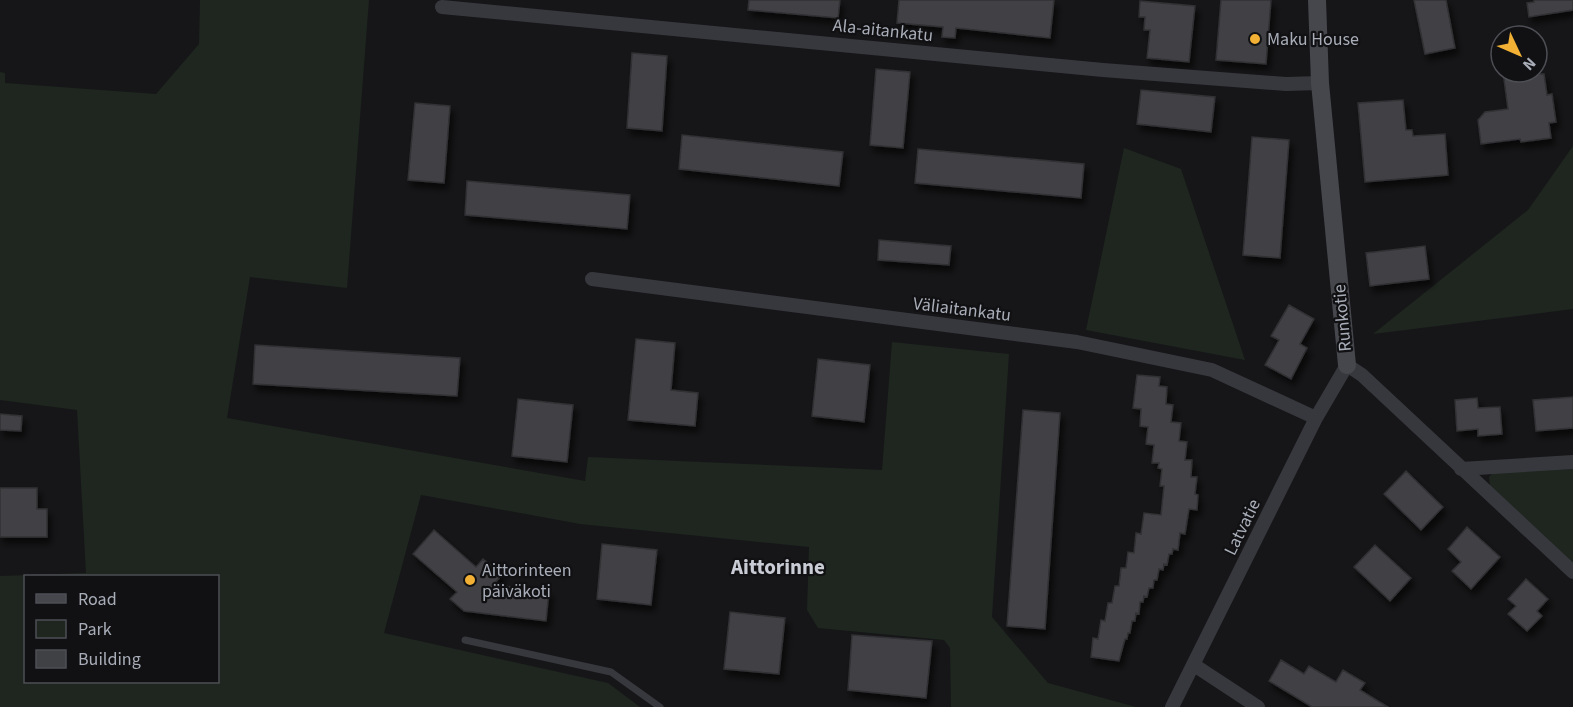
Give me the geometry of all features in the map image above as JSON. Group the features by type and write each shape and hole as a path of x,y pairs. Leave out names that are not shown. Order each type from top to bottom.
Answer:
{"street":[{"name":"Runkotie","path":"1317,0 1320,83 1347,365 1362,375 1573,573"},
{"name":"Ala-aitankatu","path":"442,7 1103,70 1286,84 1320,83"},
{"name":"Väliaitankatu","path":"592,279 1077,342 1212,370 1316,418"},
{"name":"Latvatie","path":"1172,707 1316,418 1347,365"},
{"path":"1461,469 1573,462"},
{"path":"1194,665 1258,707"}],"lane":[{"path":"465,640 610,672 660,707"}],"green space":[{"path":"200,0 369,0 347,288 250,277 227,418 585,481 588,457 882,470 892,342 1009,354 992,617 1048,683 1136,707 951,707 950,648 944,640 818,628 807,610 809,547 580,524 421,495 384,633 608,683 640,707 0,707 0,576 24,575 24,683 219,683 219,575 29,575 86,573 77,410 0,400 0,72 5,73 5,83 156,94 199,44"},
{"path":"1573,146 1573,309 1373,334 1528,210"},
{"path":"1124,148 1181,169 1245,360 1086,330"},
{"path":"1573,469 1573,563 1490,486 1489,477 1494,472"}],"building":[{"path":"749,0 840,0 838,18 748,10"},
{"path":"899,0 1054,0 1050,38 956,28 955,38 942,37 943,27 897,23"},
{"path":"1221,0 1271,0 1266,64 1216,60"},
{"path":"1414,0 1446,0 1455,48 1425,54"},
{"path":"1534,0 1573,0 1573,10 1529,17 1527,3 1534,2"},
{"path":"1140,1 1195,6 1189,62 1147,58 1150,30 1144,30 1145,17 1139,17"},
{"path":"632,53 667,56 662,131 627,128"},
{"path":"876,69 910,72 903,148 870,145"},
{"path":"1505,84 1545,84 1547,95 1552,94 1556,122 1549,123 1551,138 1481,144 1478,120 1485,112 1508,109"},
{"path":"1141,90 1215,97 1211,132 1137,124"},
{"path":"1403,100 1406,130 1412,130 1413,136 1445,134 1448,175 1365,182 1358,103"},
{"path":"415,103 450,106 444,183 408,180"},
{"path":"682,135 843,152 839,186 679,169"},
{"path":"1252,137 1289,140 1280,258 1243,255"},
{"path":"918,149 1084,164 1081,198 915,183"},
{"path":"467,181 630,195 627,229 465,215"},
{"path":"879,240 951,246 949,265 878,260"},
{"path":"1425,246 1429,279 1370,286 1366,253"},
{"path":"1289,305 1314,319 1300,344 1307,348 1291,379 1265,365 1279,340 1271,336"},
{"path":"636,339 675,343 671,390 698,393 695,426 628,420"},
{"path":"255,345 460,358 457,396 253,384"},
{"path":"818,359 870,365 864,422 812,416"},
{"path":"1137,375 1160,377 1159,386 1167,387 1166,404 1173,405 1171,422 1181,423 1179,441 1187,442 1185,460 1192,460 1191,477 1197,477 1195,494 1198,495 1197,510 1189,509 1185,534 1180,533 1178,550 1173,549 1172,554 1169,554 1167,565 1164,564 1163,570 1159,569 1153,588 1149,588 1147,597 1144,596 1143,602 1140,602 1139,614 1136,613 1135,621 1132,621 1130,633 1125,639 1119,661 1091,657 1093,638 1098,639 1101,620 1105,621 1108,603 1112,603 1115,586 1119,586 1121,568 1126,568 1128,552 1134,553 1136,533 1141,534 1144,513 1161,515 1164,486 1160,486 1162,469 1158,468 1159,463 1152,463 1154,445 1146,444 1148,427 1140,426 1141,409 1133,408"},
{"path":"1573,397 1573,428 1536,431 1533,400"},
{"path":"1477,398 1478,408 1500,407 1502,434 1478,436 1478,429 1457,431 1455,400"},
{"path":"518,399 573,405 567,462 512,456"},
{"path":"1023,410 1060,413 1045,629 1007,626"},
{"path":"0,414 22,416 21,431 0,430"},
{"path":"1406,471 1443,507 1421,530 1384,494"},
{"path":"0,488 37,488 37,509 47,509 47,537 0,537"},
{"path":"1467,527 1500,557 1471,589 1452,571 1461,562 1448,549"},
{"name":"Aittorinteen päiväkoti","path":"434,530 476,567 483,559 502,575 493,585 549,591 546,621 464,611 450,599 457,592 413,554"},
{"path":"602,544 657,550 651,605 597,599"},
{"path":"1375,545 1411,578 1390,601 1354,567"},
{"path":"1526,579 1548,599 1537,611 1542,616 1527,631 1508,614 1516,606 1508,599"},
{"path":"730,612 785,618 779,674 724,669"},
{"path":"852,635 932,641 926,698 848,690"},
{"path":"1281,660 1304,674 1309,666 1336,682 1343,670 1365,683 1360,690 1388,707 1312,707 1269,681"}],"place":[{"name":"Maku House","path":"1255,39"},
{"name":"Aittorinteen päiväkoti","path":"470,580"}],"district":[{"name":"Aittorinne","path":"778,567"}]}
